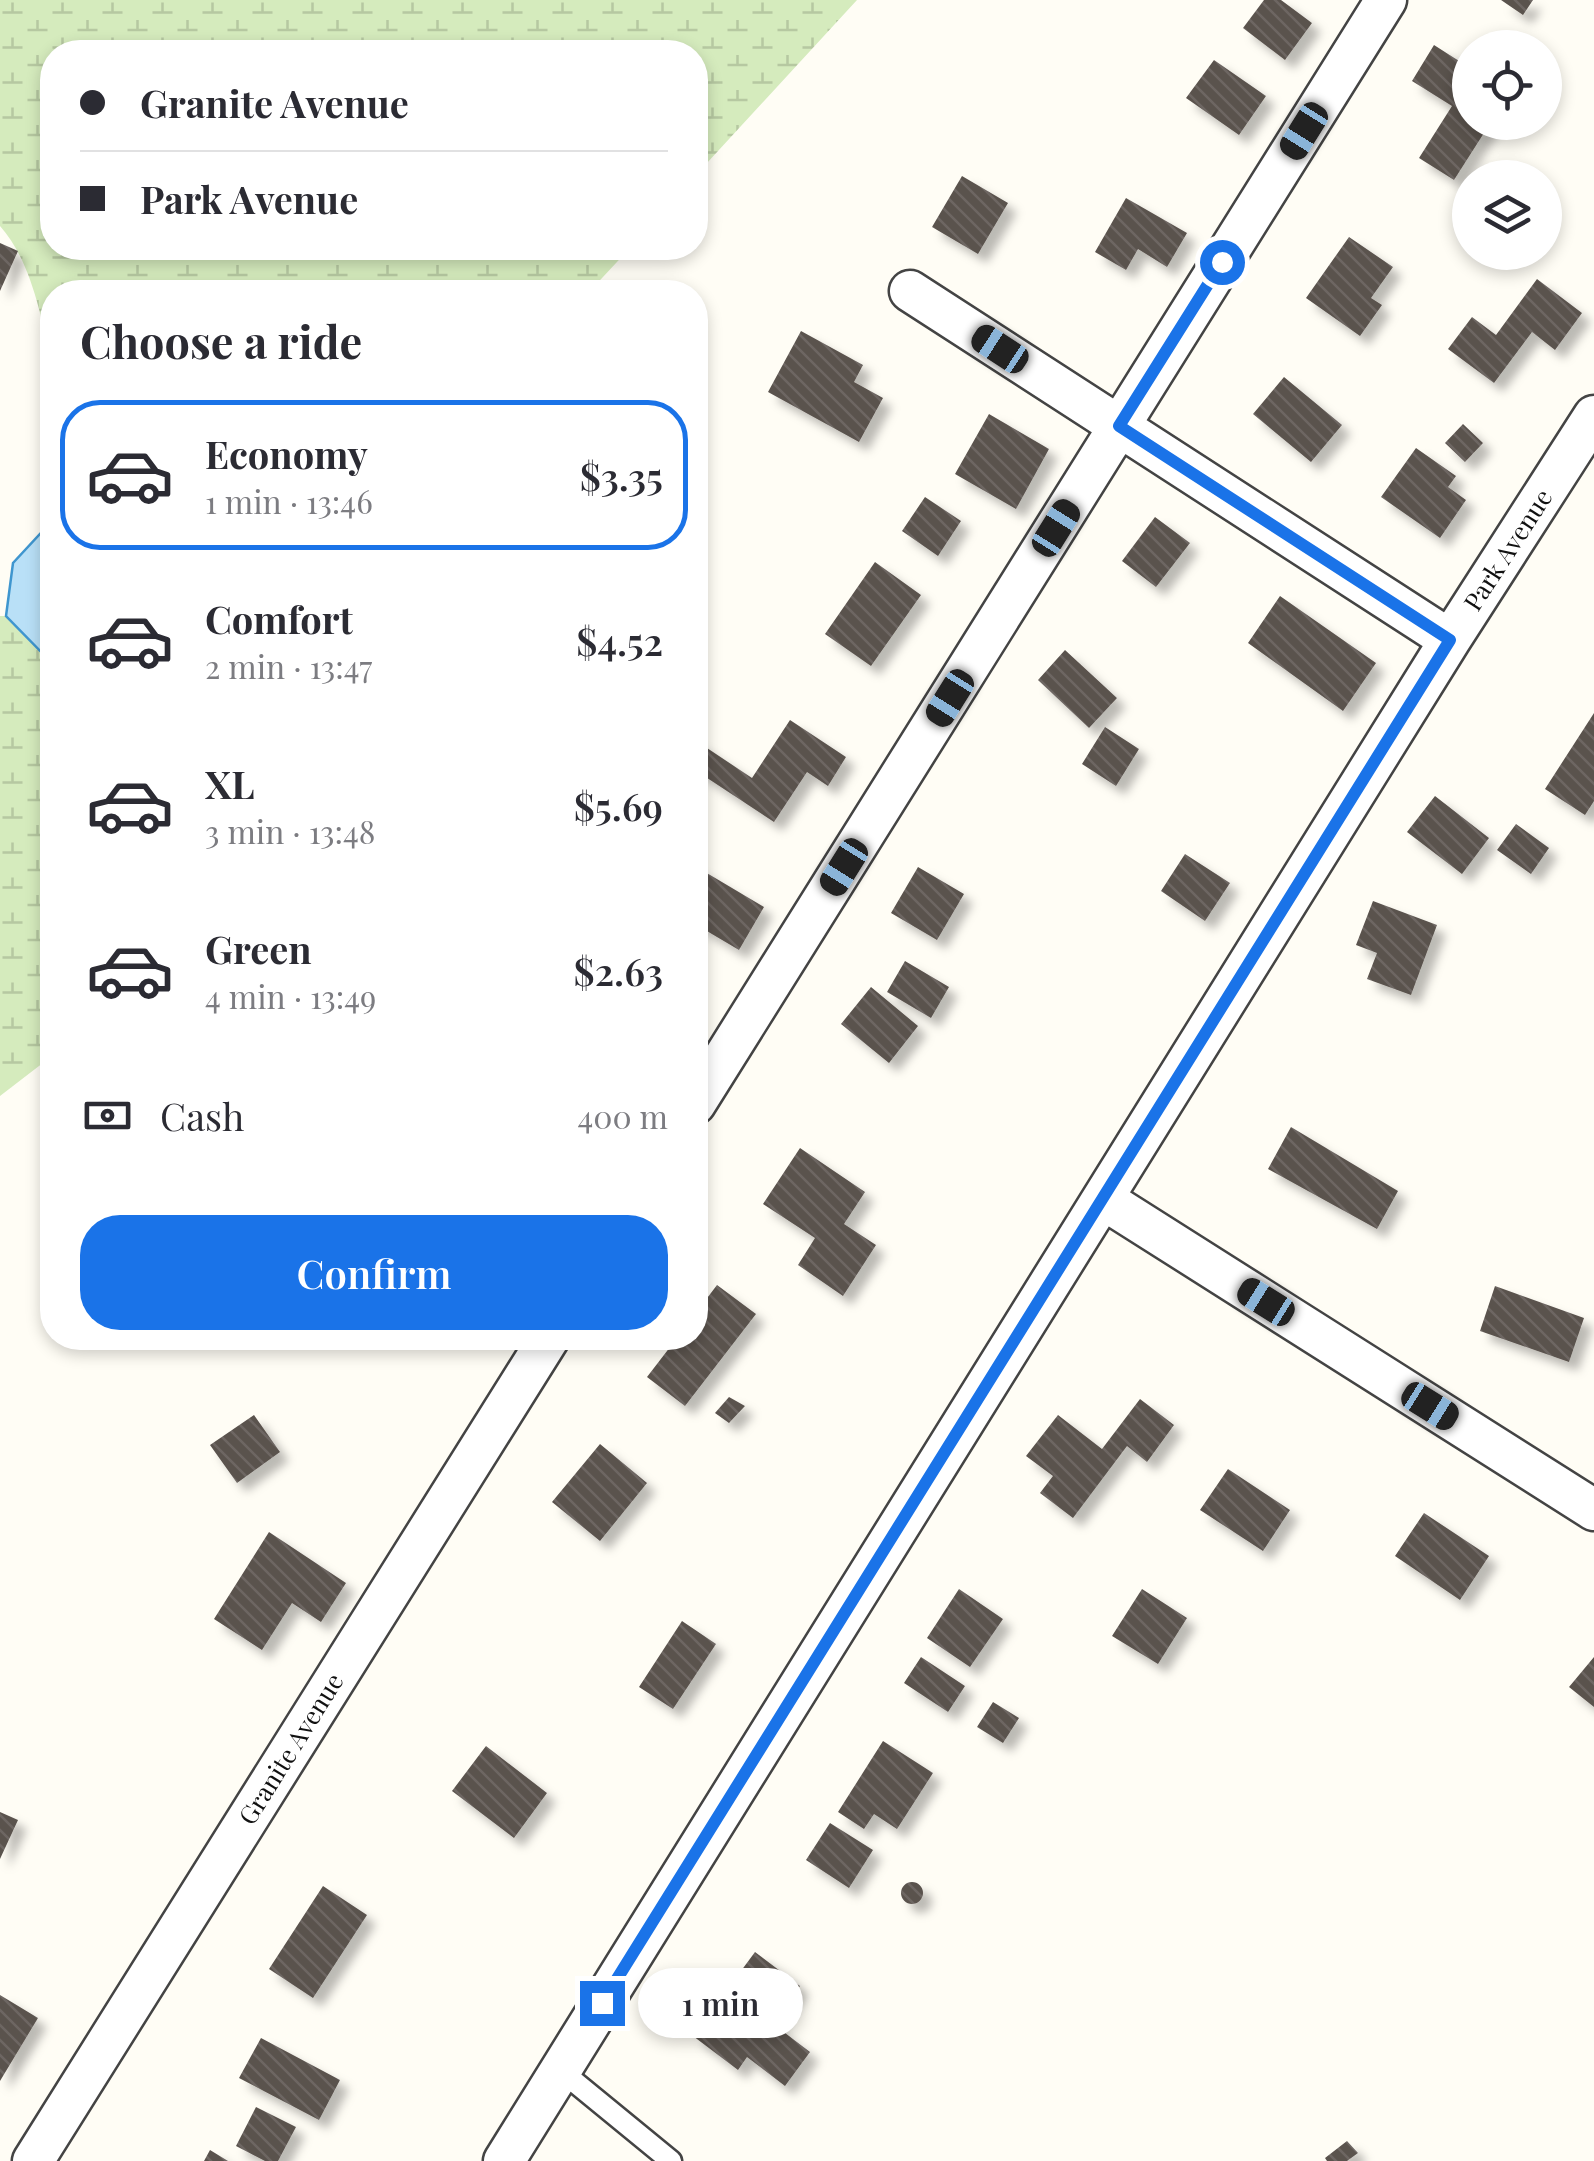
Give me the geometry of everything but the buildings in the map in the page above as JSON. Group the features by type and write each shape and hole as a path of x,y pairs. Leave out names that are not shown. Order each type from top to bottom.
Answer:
{"street":[{"path":"708,1083 1386,0"},
{"path":"910,291 1450,640"},
{"name":"Park Avenue","path":"504,2161 1450,640 1594,416"},
{"path":"1103,1199 1594,1510"},
{"name":"Granite Avenue","path":"33,2161 541,1350"}],"lane":[{"path":"560,2070 671,2161"}],"green space":[{"path":"0,0 857,0 708,162 708,40 40,40 40,260 619,260 600,280 40,280 40,313 28,273 0,226"},
{"path":"0,616 6,616 40,651 40,1065 0,1096"}],"water":[{"path":"40,534 40,651 6,616 13,563"}],"route":[{"path":"602,2003 1450,640 1119,426 1222,262"}]}
